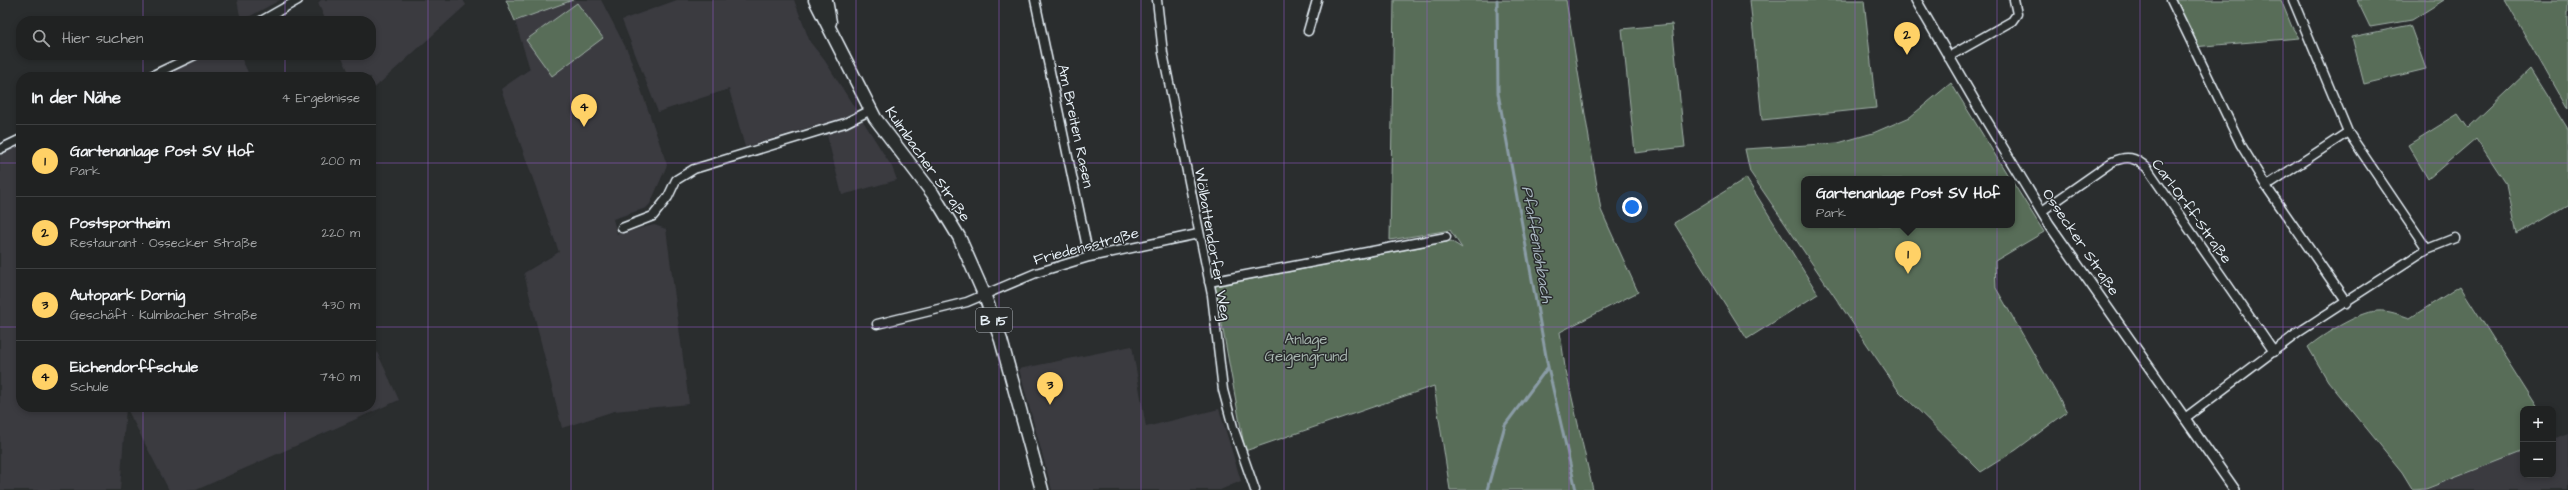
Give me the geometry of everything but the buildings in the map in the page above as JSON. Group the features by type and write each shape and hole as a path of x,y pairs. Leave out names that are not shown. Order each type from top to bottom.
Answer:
{"main road":[{"name":"Kulmbacher Straße","path":"815,0 871,110 933,194 959,237 984,294 1009,368 1042,490"},
{"name":"B 15","path":"826,0 832,35"}],"street":[{"path":"270,16 298,0"},
{"name":"Am Breiten Rasen","path":"1035,0 1089,257"},
{"name":"Wölbattendorfer Weg","path":"1157,0 1163,52 1198,234 1209,282 1227,409 1255,490"},
{"path":"1308,31 1316,0"},
{"name":"Ossecker Straße","path":"1916,0 1948,57 2042,211 2235,490"},
{"path":"1948,57 2012,21 2017,14 2014,0"},
{"path":"2171,0 2241,145 2266,186 2347,302"},
{"path":"2293,0 2348,132 2427,249"},
{"path":"159,72 185,60"},
{"path":"622,228 653,216 668,197 676,180 694,169 845,123 871,110"},
{"path":"2266,186 2348,132"},
{"path":"0,149 16,141"},
{"name":"Carl-Orff-Straße","path":"2042,211 2112,162 2123,157 2136,158 2147,168 2274,352"},
{"name":"Friedensstraße","path":"877,324 967,302 1036,273 1089,257 1198,234"},
{"path":"1209,282 1446,237"},
{"path":"2185,418 2299,332 2427,249 2455,238"}],"shaded area":[{"path":"237,0 280,0 250,16 240,16"},
{"path":"321,0 463,0 466,5 376,86 376,72 349,72 343,60 376,60 376,16 324,16 318,3"},
{"path":"573,0 601,0 628,52 667,165 650,204 646,208 613,219 617,234 654,225 666,229 689,404 614,411 562,428 524,273 559,252 501,89 530,69 515,21"},
{"path":"677,0 794,0 810,42 825,61 892,167 897,180 842,195 824,123 745,147 729,89 658,112 622,20"},
{"path":"185,60 242,60 248,72 159,72"},
{"path":"16,141 16,412 126,412 120,490 0,490 0,149"},
{"path":"1132,346 1146,427 1219,409 1241,481 1220,490 1052,490 1019,369"},
{"path":"376,350 399,400 376,410"},
{"path":"129,412 372,412 196,490 169,490"},
{"path":"2568,433 2568,490 2426,490 2520,452 2520,478 2556,478 2556,438"}],"green space":[{"path":"506,0 573,0 515,21"},
{"name":"Anlage Geigengrund","path":"1394,0 1566,0 1601,210 1638,292 1560,332 1565,367 1593,490 1450,490 1434,386 1245,451 1215,286 1451,241 1462,248 1450,230 1390,240"},
{"path":"1750,0 1864,0 1876,108 1762,120"},
{"path":"2175,0 2281,0 2292,27 2299,38 2193,47"},
{"path":"2357,0 2444,0 2412,20 2370,27"},
{"path":"2505,0 2568,0 2568,111"},
{"path":"577,3 603,38 552,76 526,40"},
{"path":"1672,24 1685,147 1635,153 1622,29"},
{"path":"2410,25 2426,69 2364,84 2352,37"},
{"path":"2530,69 2568,130 2568,204 2517,234 2507,185 2476,138 2428,179 2408,145 2458,114 2468,128"},
{"path":"1951,83 2008,176 1801,176 1801,228 2015,228 2015,186 2044,232 1995,261 1996,288 2067,412 2016,450 1981,472 1898,390 1750,172 1745,149 1838,143 1873,133 1910,117"},
{"path":"1746,178 1818,294 1747,339 1674,223"},
{"path":"2460,286 2536,406 2520,406 2520,452 2426,489 2413,490 2402,472 2328,381 2308,347 2322,336 2341,325 2369,312 2386,311 2410,318"}],"waterway":[{"name":"Pfaffenlohbach","path":"1497,0 1498,93 1548,367 1576,490"},
{"path":"1487,490 1505,425 1548,367"}],"place":[{"name":"Postsportheim","path":"1907,55"},
{"name":"Eichendorffschule","path":"584,127"},
{"name":"Gartenanlage Post SV Hof","path":"1908,274"},
{"name":"Autopark Dornig","path":"1050,405"}]}
